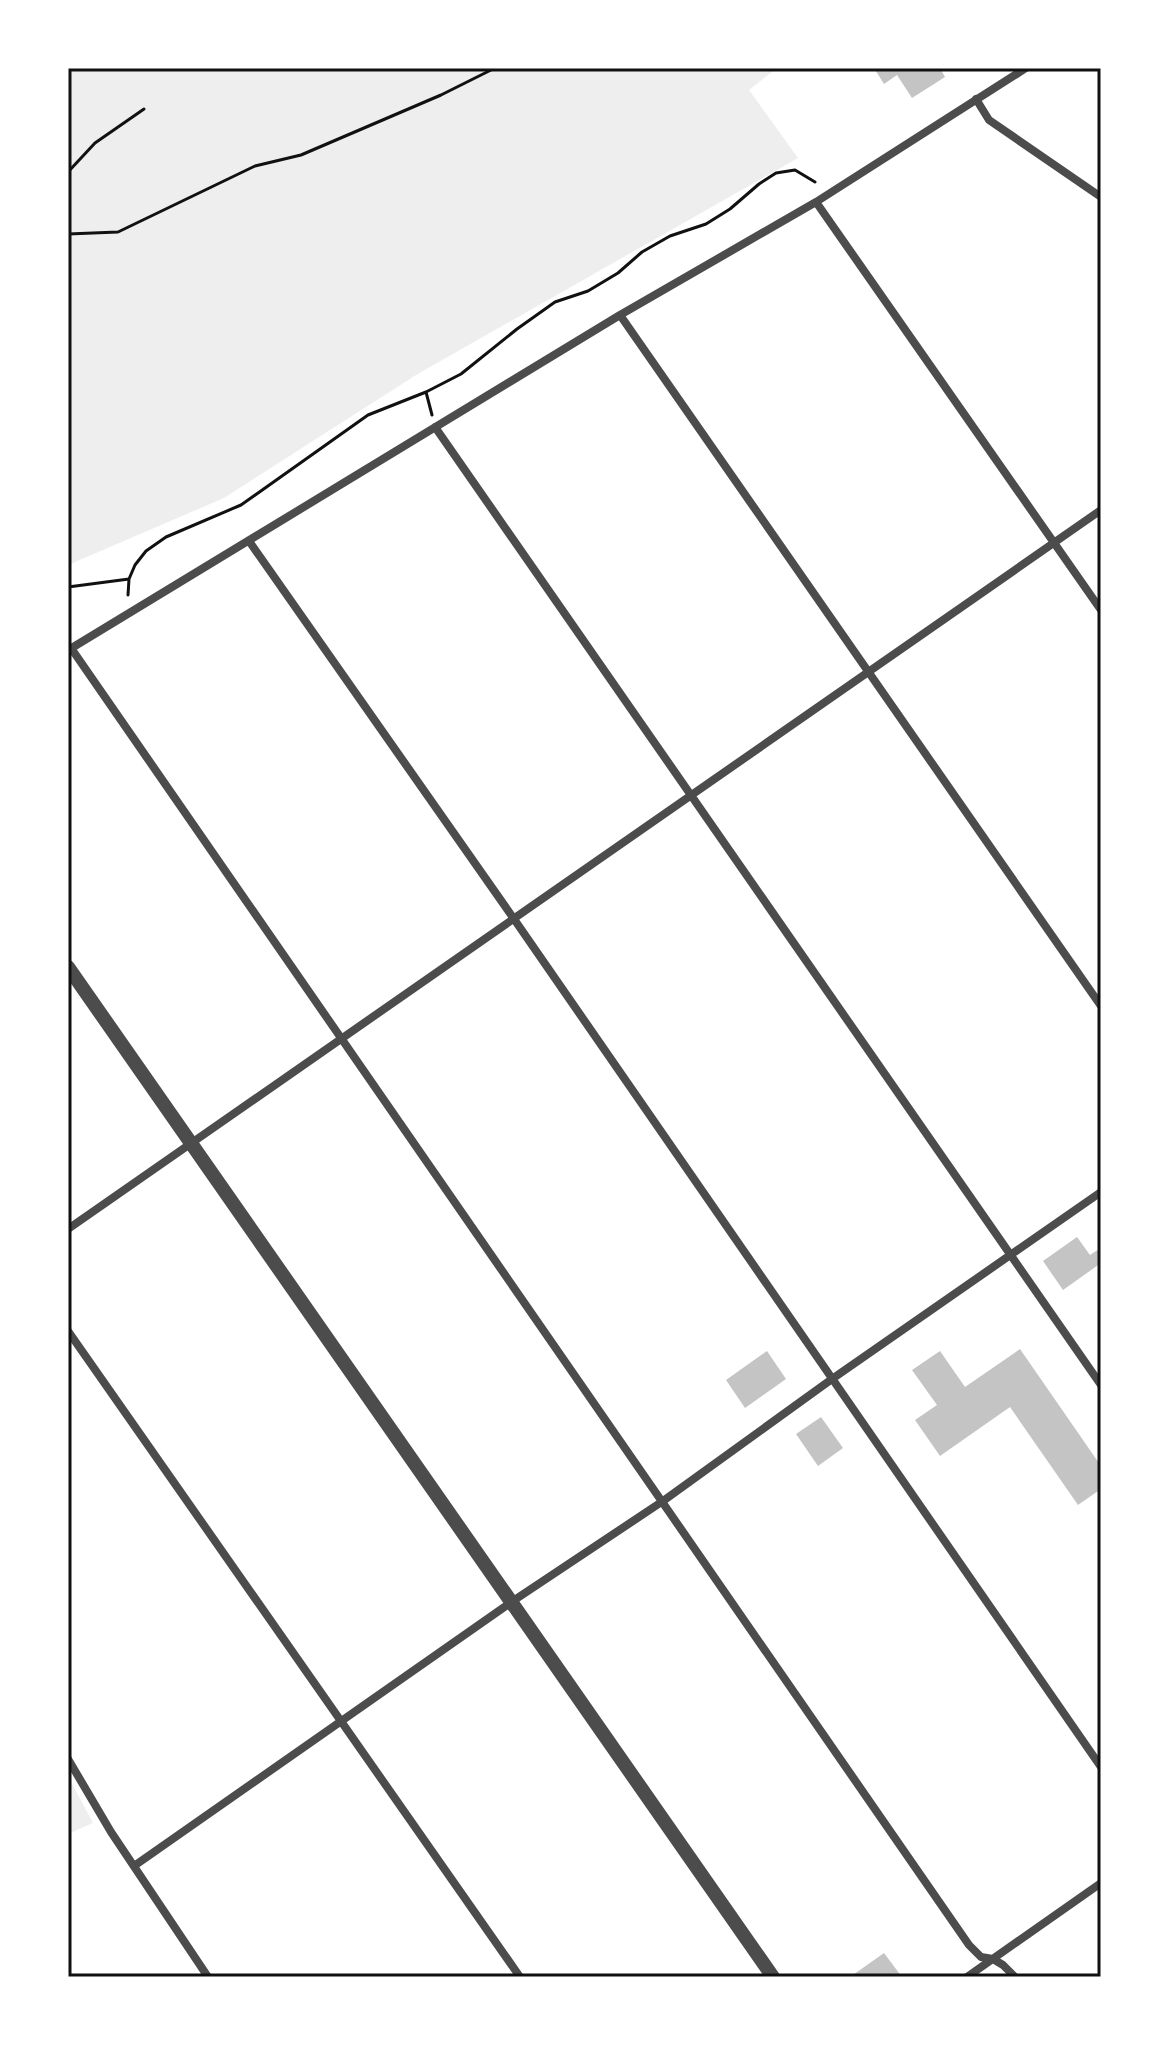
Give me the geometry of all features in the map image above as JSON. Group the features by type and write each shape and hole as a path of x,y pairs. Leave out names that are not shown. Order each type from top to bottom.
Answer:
{"street":[{"path":"1015,1977 993,1959 981,1957 969,1945 70,649 620,315 816,202 1026,68"},
{"path":"976,99 989,120 1101,197"},
{"path":"816,202 1101,610"},
{"path":"620,315 1101,1006"},
{"path":"435,427 1101,1385"},
{"path":"68,1229 1101,510"},
{"path":"249,541 1101,1767"},
{"path":"68,967 773,1977"},
{"path":"134,1866 510,1603 663,1501 1101,1192"},
{"path":"68,1331 520,1977"},
{"path":"68,1759 111,1832 206,1974 195,1977"},
{"path":"967,1977 1101,1883"}],"path":[{"path":"68,234 118,232 255,166 301,155 441,95 495,68"},
{"path":"68,172 95,143 144,109"},
{"path":"128,595 129,579 135,565 146,551 166,537 241,505 368,415 461,374 555,302 588,291 670,236 706,224 776,173 795,170 815,182"},
{"path":"426,392 435,427"},
{"path":"68,587 129,579"}],"shaded area":[{"path":"68,68 777,68 749,90 798,158 416,375 224,498 68,565"},
{"path":"68,1776 93,1823 68,1834"}],"building":[{"path":"874,68 940,68 945,77 912,98 897,75 884,84"},
{"path":"1077,1237 1090,1255 1099,1249 1101,1263 1063,1290 1043,1261"},
{"path":"1020,1349 1101,1466 1101,1489 1078,1505 1010,1407 940,1456 915,1420 937,1405 912,1370 940,1351 965,1387"},
{"path":"767,1351 786,1379 745,1408 726,1380"},
{"path":"821,1417 843,1448 818,1466 796,1434"},
{"path":"884,1953 902,1977 850,1977"}]}
